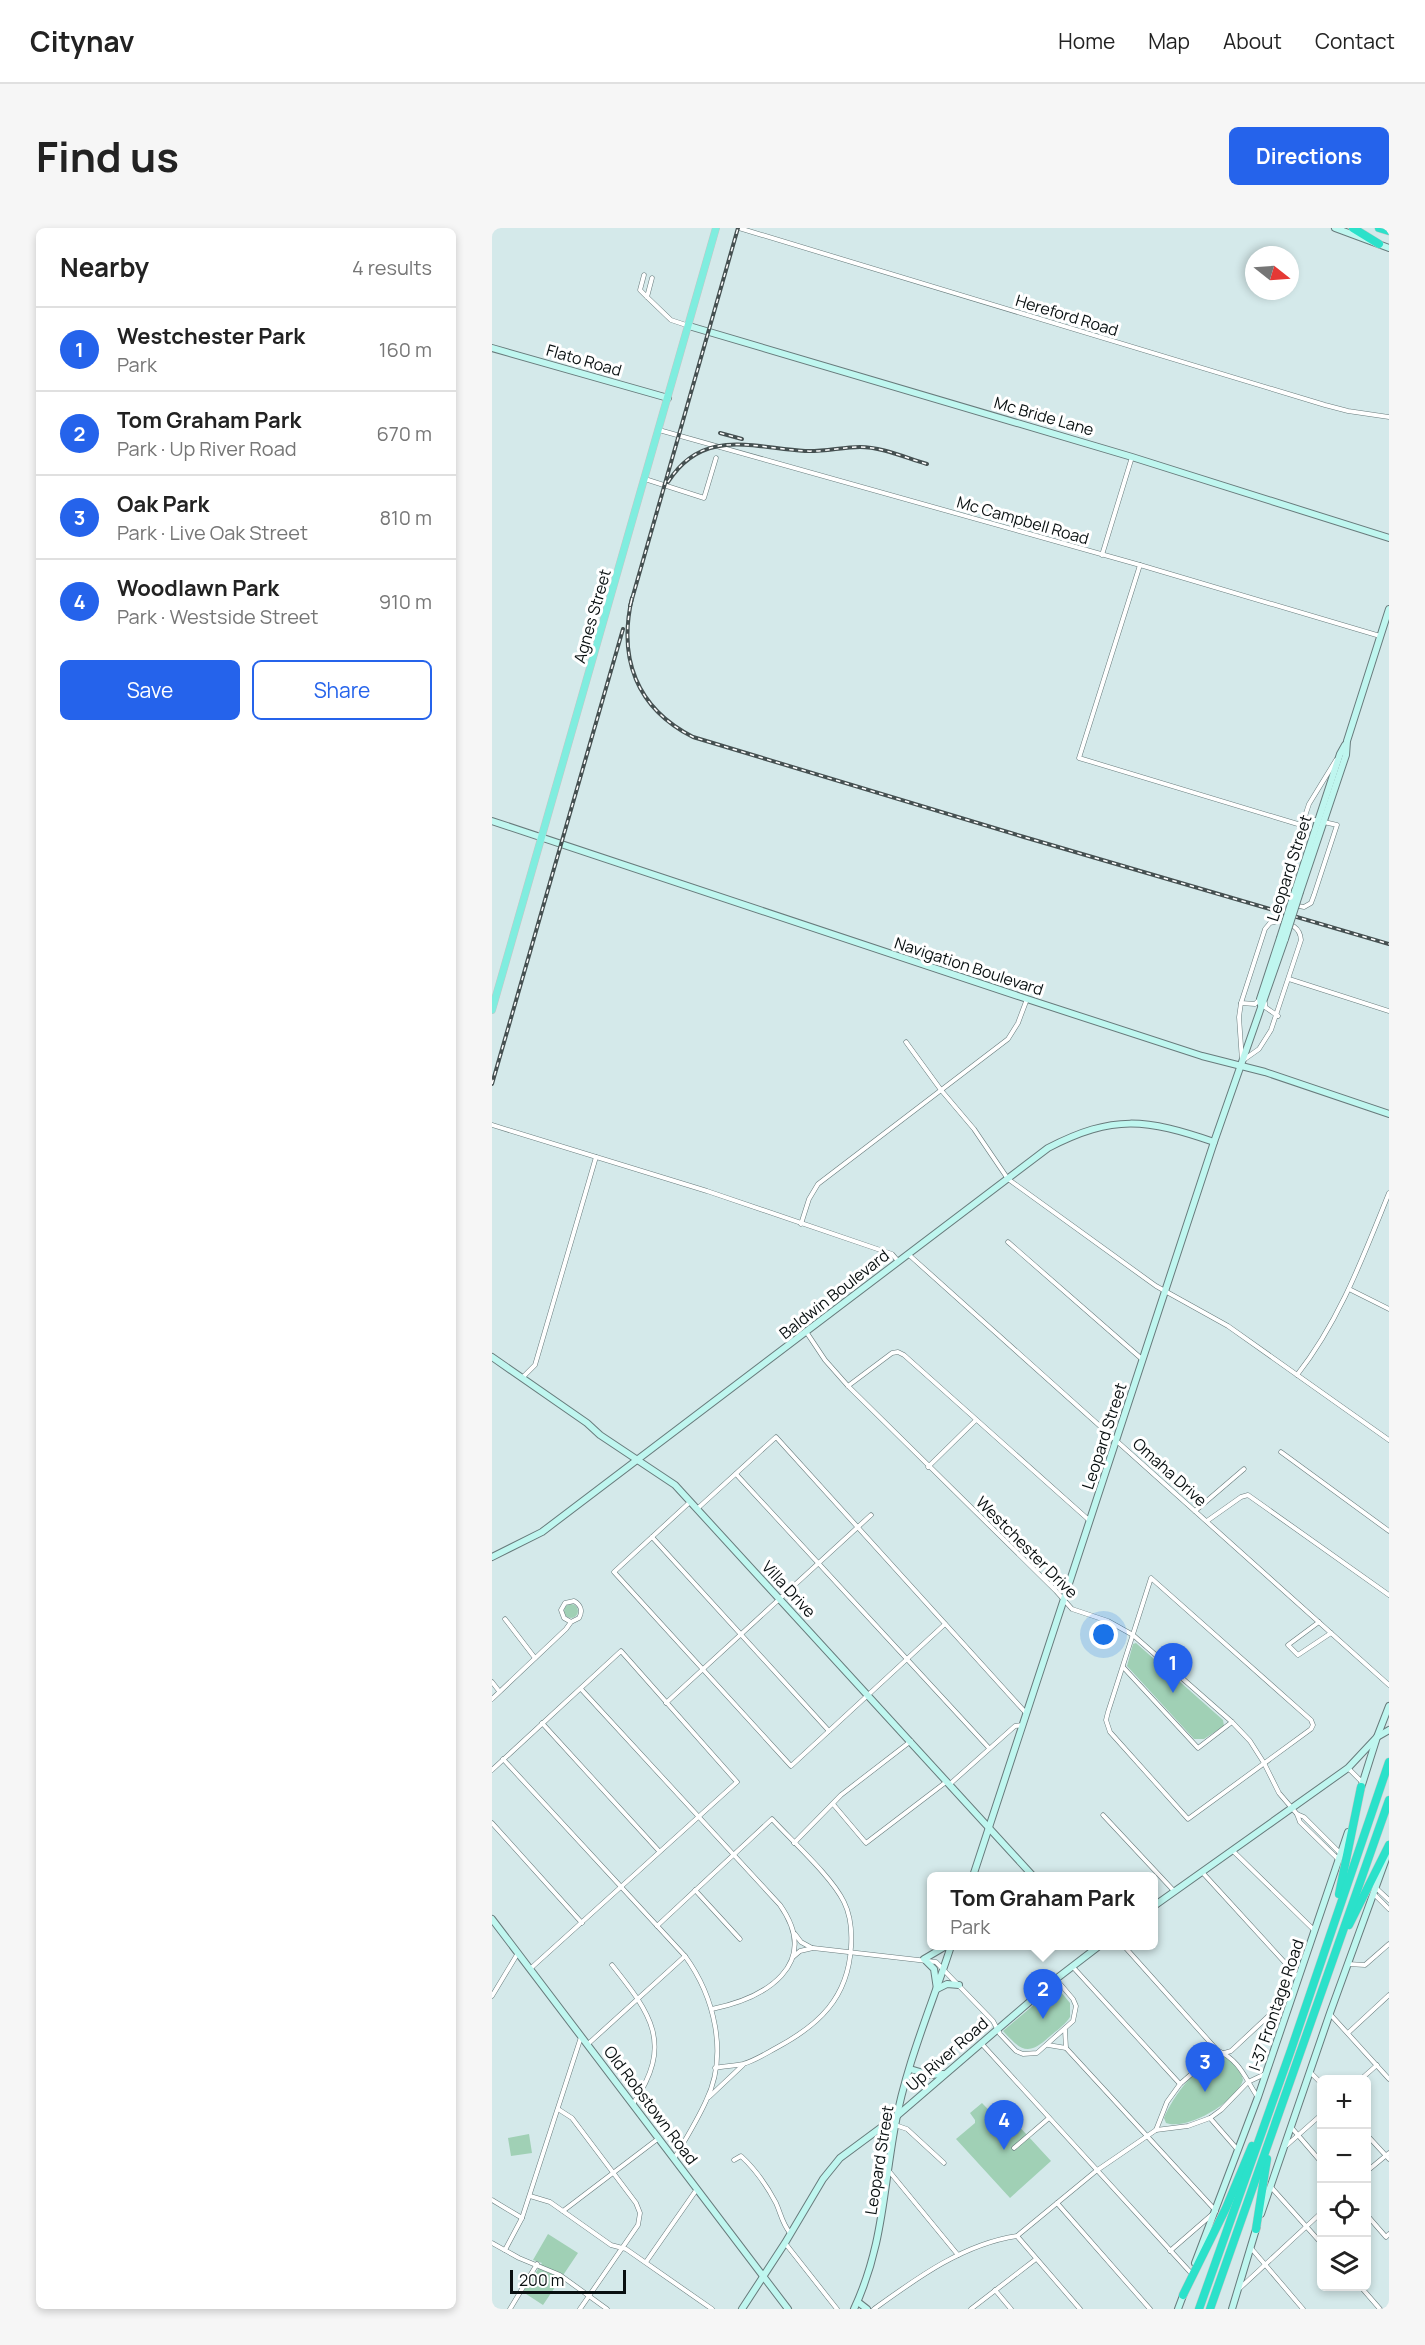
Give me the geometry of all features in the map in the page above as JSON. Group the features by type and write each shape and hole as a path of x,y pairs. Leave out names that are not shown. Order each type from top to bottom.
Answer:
{"highway":[{"path":"1353,228 1379,244"},
{"path":"1379,228 1389,231"},
{"path":"1199,2309 1389,1762"},
{"path":"1333,1925 1362,1784"},
{"path":"1210,2309 1389,1800"},
{"path":"1339,1941 1389,1845"},
{"path":"1183,2295 1226,2208 1269,2102 1278,2087"},
{"path":"1256,2229 1270,2137"}],"main road":[{"name":"Agnes Street","path":"492,1010 716,228"},
{"path":"1335,228 1389,248"},
{"name":"Mc Bride Lane","path":"689,326 1132,457 1389,538"},
{"name":"Flato Road","path":"492,348 668,398"},
{"name":"Leopard Street","path":"975,1872 1389,609"},
{"name":"Leopard Street","path":"1321,821 1346,755 1347,741"},
{"name":"Navigation Boulevard","path":"492,821 1027,999 1202,1056 1241,1063 1389,1114"},
{"name":"Baldwin Boulevard","path":"492,1557 542,1532 1048,1148 1070,1137 1117,1124 1142,1123 1172,1128 1214,1142"},
{"name":"Villa Drive","path":"492,1357 588,1424 600,1435 675,1485 1029,1872"},
{"name":"I-37 Frontage Road","path":"1178,2309 1258,2097 1341,1858 1362,1784 1389,1706"},
{"path":"1158,1903 1348,1768 1377,1737 1389,1730"},
{"path":"1232,2309 1290,2126 1389,1851"},
{"name":"Old Robstown Road","path":"492,1919 788,2309"},
{"path":"939,1950 924,1959 934,1969 937,1989 947,1984 958,1984"},
{"name":"Leopard Street","path":"854,2309 875,2253 882,2223 895,2125 910,2069 950,1950"},
{"name":"Up River Road","path":"742,2309 791,2234 823,2179 840,2158 898,2115 997,2028 1092,1950"},
{"path":"910,2069 938,2076 946,2072"},
{"path":"858,2301 867,2309"}],"street":[{"name":"Hereford Road","path":"739,228 1326,405 1389,417"},
{"path":"644,275 640,290 671,320 689,326"},
{"path":"647,297 652,279"},
{"name":"Mc Campbell Road","path":"658,429 1140,565 1380,636"},
{"path":"1102,555 1132,457"},
{"path":"645,479 704,498 716,458"},
{"path":"1140,565 1080,758 1301,825"},
{"path":"1304,817 1337,825 1311,903 1304,907 1284,900 1281,896 1281,888 1301,825 1304,817 1315,792 1340,754"},
{"path":"1278,921 1297,927 1301,933 1301,940 1278,1016 1259,1049 1241,1063 1239,1017 1241,1003 1265,929 1270,923 1278,921"},
{"path":"1289,979 1389,1011"},
{"path":"801,1224 809,1199 818,1184 1008,1039 1018,1023 1027,999"},
{"path":"1241,1003 1255,1005 1262,1001 1265,1007 1278,1016"},
{"path":"906,1042 941,1090 974,1129 1008,1179 1165,1291 1228,1326 1389,1440"},
{"path":"492,1125 707,1191 892,1254 898,1261"},
{"path":"522,1378 535,1365 597,1157"},
{"path":"1297,1375 1336,1318 1389,1193"},
{"path":"1008,1242 1143,1361"},
{"name":"Omaha Drive","path":"908,1253 1389,1685"},
{"path":"1349,1289 1389,1309"},
{"name":"Westchester Drive","path":"807,1333 825,1360 848,1386 1072,1609 1108,1621 1133,1635 1232,1722 1250,1742 1279,1793 1291,1808 1304,1817 1341,1858"},
{"path":"848,1386 892,1353 898,1352 1091,1522"},
{"path":"928,1467 976,1420"},
{"path":"697,1509 776,1437 1027,1714"},
{"path":"1281,1452 1389,1531"},
{"path":"1196,1511 1244,1469"},
{"path":"736,1474 989,1748"},
{"path":"1208,1521 1241,1497 1248,1495 1389,1595"},
{"path":"690,1502 614,1572 791,1766 945,1624"},
{"path":"666,1703 871,1515"},
{"path":"652,1538 829,1731"},
{"path":"1151,1578 1311,1720 1313,1725 1311,1729 1188,1819 1110,1732 1106,1720 1133,1635 1151,1578"},
{"path":"492,1699 571,1622 576,1621 581,1615 580,1606 574,1601 565,1603 561,1610 564,1618 571,1622"},
{"path":"505,1619 535,1658"},
{"path":"1319,1622 1288,1645 1298,1655 1331,1633"},
{"path":"492,1770 621,1651 737,1782 530,1969"},
{"path":"1122,1666 1198,1748 1232,1722"},
{"path":"492,1682 499,1691"},
{"path":"581,1689 780,1905 801,1942 813,1948"},
{"path":"542,1723 660,1851"},
{"path":"832,1804 866,1843 949,1783 1015,1726 1024,1725"},
{"path":"794,1843 841,1795 911,1741"},
{"path":"503,1759 684,1956 698,1976 712,2009 716,2041 715,2068 707,2100 674,2159"},
{"path":"1348,1768 1362,1784"},
{"path":"1103,1815 1156,1872"},
{"path":"657,1926 772,1819 836,1888 844,1903 851,1926 845,1983 829,2008 797,2035 744,2064 707,2100"},
{"path":"492,1824 582,1923"},
{"path":"1232,1850 1316,1931"},
{"path":"1202,1871 1299,1978"},
{"path":"1158,1874 1174,1891"},
{"path":"695,1890 740,1939"},
{"path":"1374,1890 1389,1900"},
{"path":"1374,1890 1389,1909"},
{"path":"712,2009 745,2001 759,1994 779,1978 790,1960 794,1946 793,1931"},
{"path":"1348,1964 1365,1965 1389,1944"},
{"path":"790,1960 800,1951 813,1948 936,1962 993,2021 1016,2051 1023,2054 1037,2053 1073,2021 1076,2006 1056,1979"},
{"path":"1128,1950 1217,2050 1232,2058 1240,2067 1258,2097"},
{"path":"492,1996 518,1953"},
{"path":"588,2044 684,1956"},
{"path":"612,1965 639,1999 653,2028 654,2051 651,2072 633,2104"},
{"path":"1071,1966 1180,2084"},
{"path":"874,2309 916,2279 958,2255 1003,2238 1017,2236 1096,2170 1156,2130 1167,2102 1180,2084 1211,2057 1231,2051 1294,1992"},
{"path":"1348,2033 1389,1995"},
{"path":"1272,2012 1279,2014 1284,2021"},
{"path":"1330,2013 1389,2079"},
{"path":"1065,2029 1066,2048"},
{"path":"505,2250 522,2218 530,2196 581,2036"},
{"path":"980,2043 1191,2273"},
{"path":"1048,2045 1066,2048 1216,2211 1170,2251"},
{"path":"715,2068 744,2064"},
{"path":"1365,2075 1377,2065"},
{"path":"1310,2072 1317,2079"},
{"path":"1156,2130 1188,2126 1210,2118 1238,2094 1248,2082 1266,2074"},
{"path":"558,2109 572,2118 636,2203 640,2213 638,2225 580,2309"},
{"path":"1014,2148 1049,2118"},
{"path":"1210,2118 1238,2149"},
{"path":"1284,2147 1317,2119"},
{"path":"895,2125 907,2129 944,2163"},
{"path":"1290,2126 1317,2157"},
{"path":"563,2211 659,2138"},
{"path":"1371,2139 1388,2156 1371,2168"},
{"path":"735,2160 741,2156 749,2163 774,2200 783,2225 791,2234"},
{"path":"889,2171 958,2255"},
{"path":"1270,2187 1317,2239"},
{"path":"646,2262 698,2188"},
{"path":"530,2196 550,2202 611,2244 646,2262 712,2309"},
{"path":"492,2200 522,2218"},
{"path":"1057,2204 1150,2309"},
{"path":"1237,2291 1317,2216"},
{"path":"1371,2219 1388,2236"},
{"path":"1202,2221 1210,2225"},
{"path":"1017,2236 1080,2309"},
{"path":"492,2243 519,2258 560,2275 607,2309"},
{"path":"785,2243 837,2309"},
{"path":"1250,2248 1303,2309"},
{"path":"970,2309 1036,2259"},
{"path":"510,2309 537,2264"},
{"path":"995,2290 1011,2309"},
{"path":"1364,2291 1379,2309"}],"green space":[{"path":"571,1604 576,1606 578,1611 576,1616 571,1618 566,1616 564,1611 566,1606"},
{"path":"1136,1643 1223,1720 1224,1726 1204,1739 1194,1739 1127,1666 1133,1644"},
{"path":"1056,1986 1070,2003 1070,2017 1066,2023 1035,2047 1024,2049 1020,2047 1003,2031"},
{"path":"1222,2056 1233,2062 1243,2080 1232,2097 1211,2112 1186,2123 1166,2123 1164,2118 1168,2110 1196,2071 1214,2058"},
{"path":"982,2103 1008,2130 1016,2123 1051,2161 1010,2198 956,2139 975,2123 970,2113"},
{"path":"529,2134 532,2153 511,2156 508,2138"},
{"path":"548,2234 578,2253 543,2305 523,2292 542,2263 533,2260"}],"railway":[{"path":"630,606 738,228"},
{"path":"720,433 742,439"},
{"path":"668,482 682,465 697,454 713,447 730,445 805,451 868,447 927,464"},
{"path":"632,598 628,620 628,641 630,661 636,679 645,696 657,711 673,725 693,737 1389,944"},
{"path":"492,1084 623,629"}],"place":[{"name":"Westchester Park","path":"1173,1693"},
{"name":"Tom Graham Park","path":"1043,2019"},
{"name":"Oak Park","path":"1205,2092"},
{"name":"Woodlawn Park","path":"1004,2150"}]}
